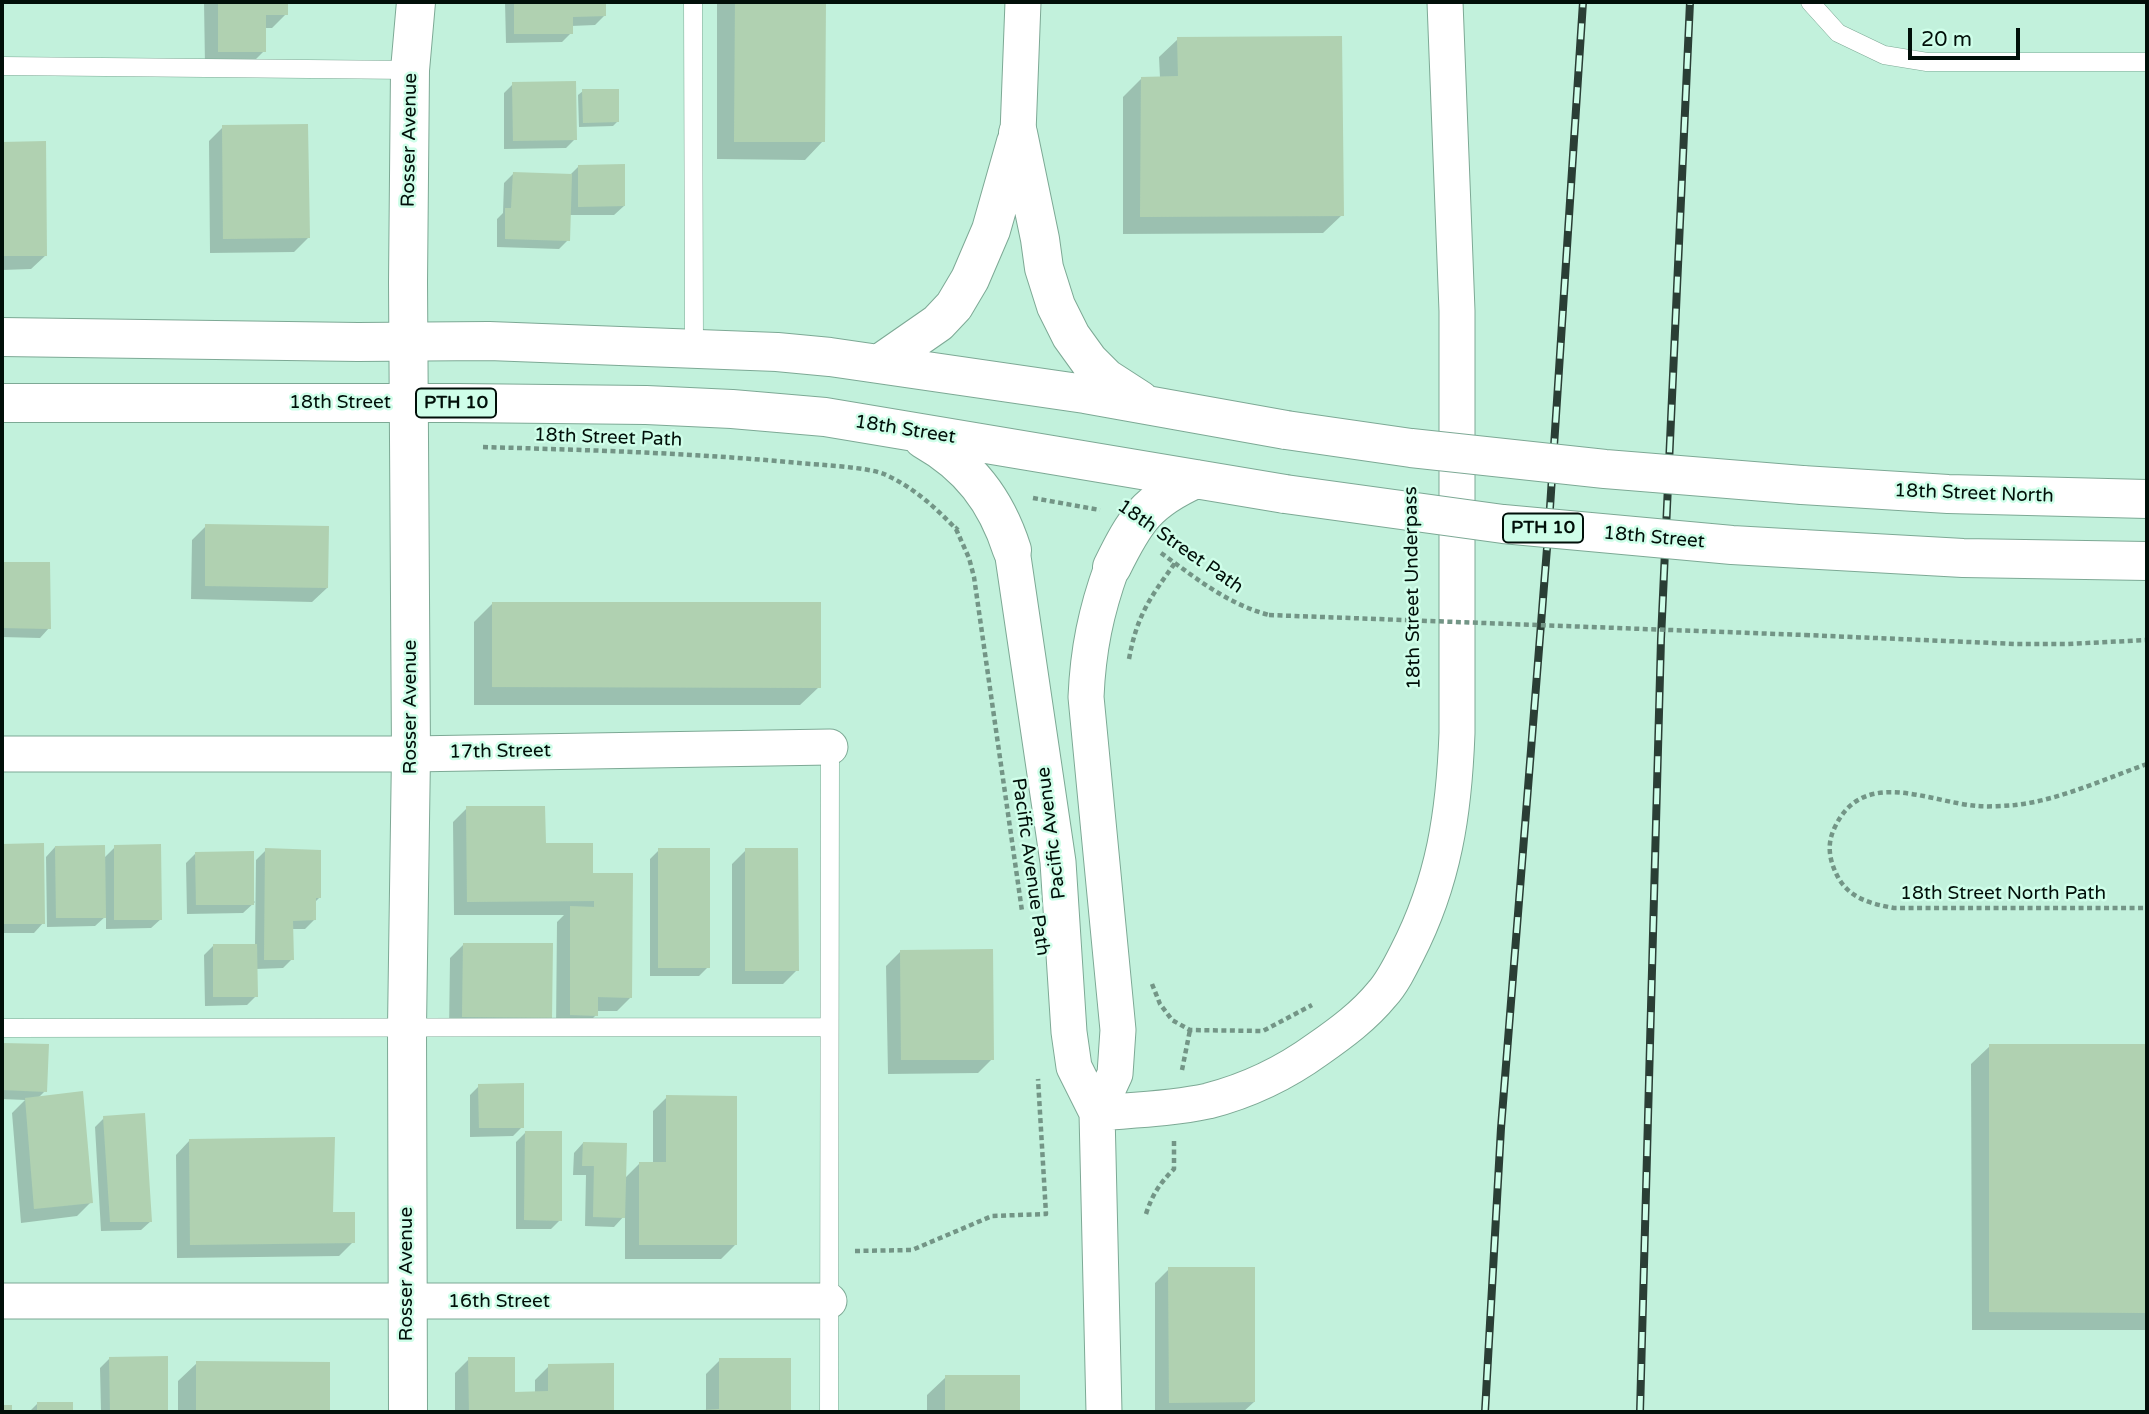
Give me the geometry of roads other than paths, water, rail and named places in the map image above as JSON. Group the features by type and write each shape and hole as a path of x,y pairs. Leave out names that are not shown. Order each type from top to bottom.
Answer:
{"main road":[{"name":"Rosser Avenue","path":"408,1412 407,1027 411,754 408,341 410,70 416,2"},
{"path":"879,364 930,330 954,306 970,279 991,230 1018,133"},
{"path":"1018,133 1044,268 1056,306 1071,336 1089,361 1106,378 1147,405"},
{"path":"2,337 489,341 694,348 803,355 879,364 1147,405"},
{"name":"18th Street","path":"2,403 408,403 646,405 732,409 825,417 1285,494 1503,524 1802,549 1963,558 2147,561"},
{"name":"18th Street North","path":"1147,405 1286,430 1411,448 1566,465 1948,494 2147,499"},
{"path":"909,431 942,449 975,479 1005,528 1012,550"},
{"path":"1112,567 1131,530 1158,499 1196,479"}],"street":[{"path":"1018,133 1023,2"},
{"path":"1097,1113 1174,1108 1210,1100 1277,1075 1307,1057 1362,1016 1384,993 1418,931 1436,887 1455,785 1457,733 1457,311 1444,2"},
{"name":"Pacific Avenue","path":"1012,550 1058,862 1068,1019 1074,1067 1097,1113 1104,1412"},
{"name":"Pacific Avenue","path":"1097,1113 1115,1074 1118,1030 1086,697 1088,656 1103,591 1112,567"},
{"name":"17th Street","path":"2,754 411,754 830,747"},
{"name":"16th Street","path":"2,1301 829,1301"}],"lane":[{"path":"693,2 694,348"},
{"path":"1810,2 1838,33 1884,55 1927,62 2147,62"},
{"path":"2,66 410,70"},
{"path":"828,1412 830,747"},
{"path":"2,1028 829,1027"}],"railway":[{"path":"1485,1412 1501,1128 1549,523 1583,2"},
{"path":"1640,1412 1661,639 1690,2"}]}
